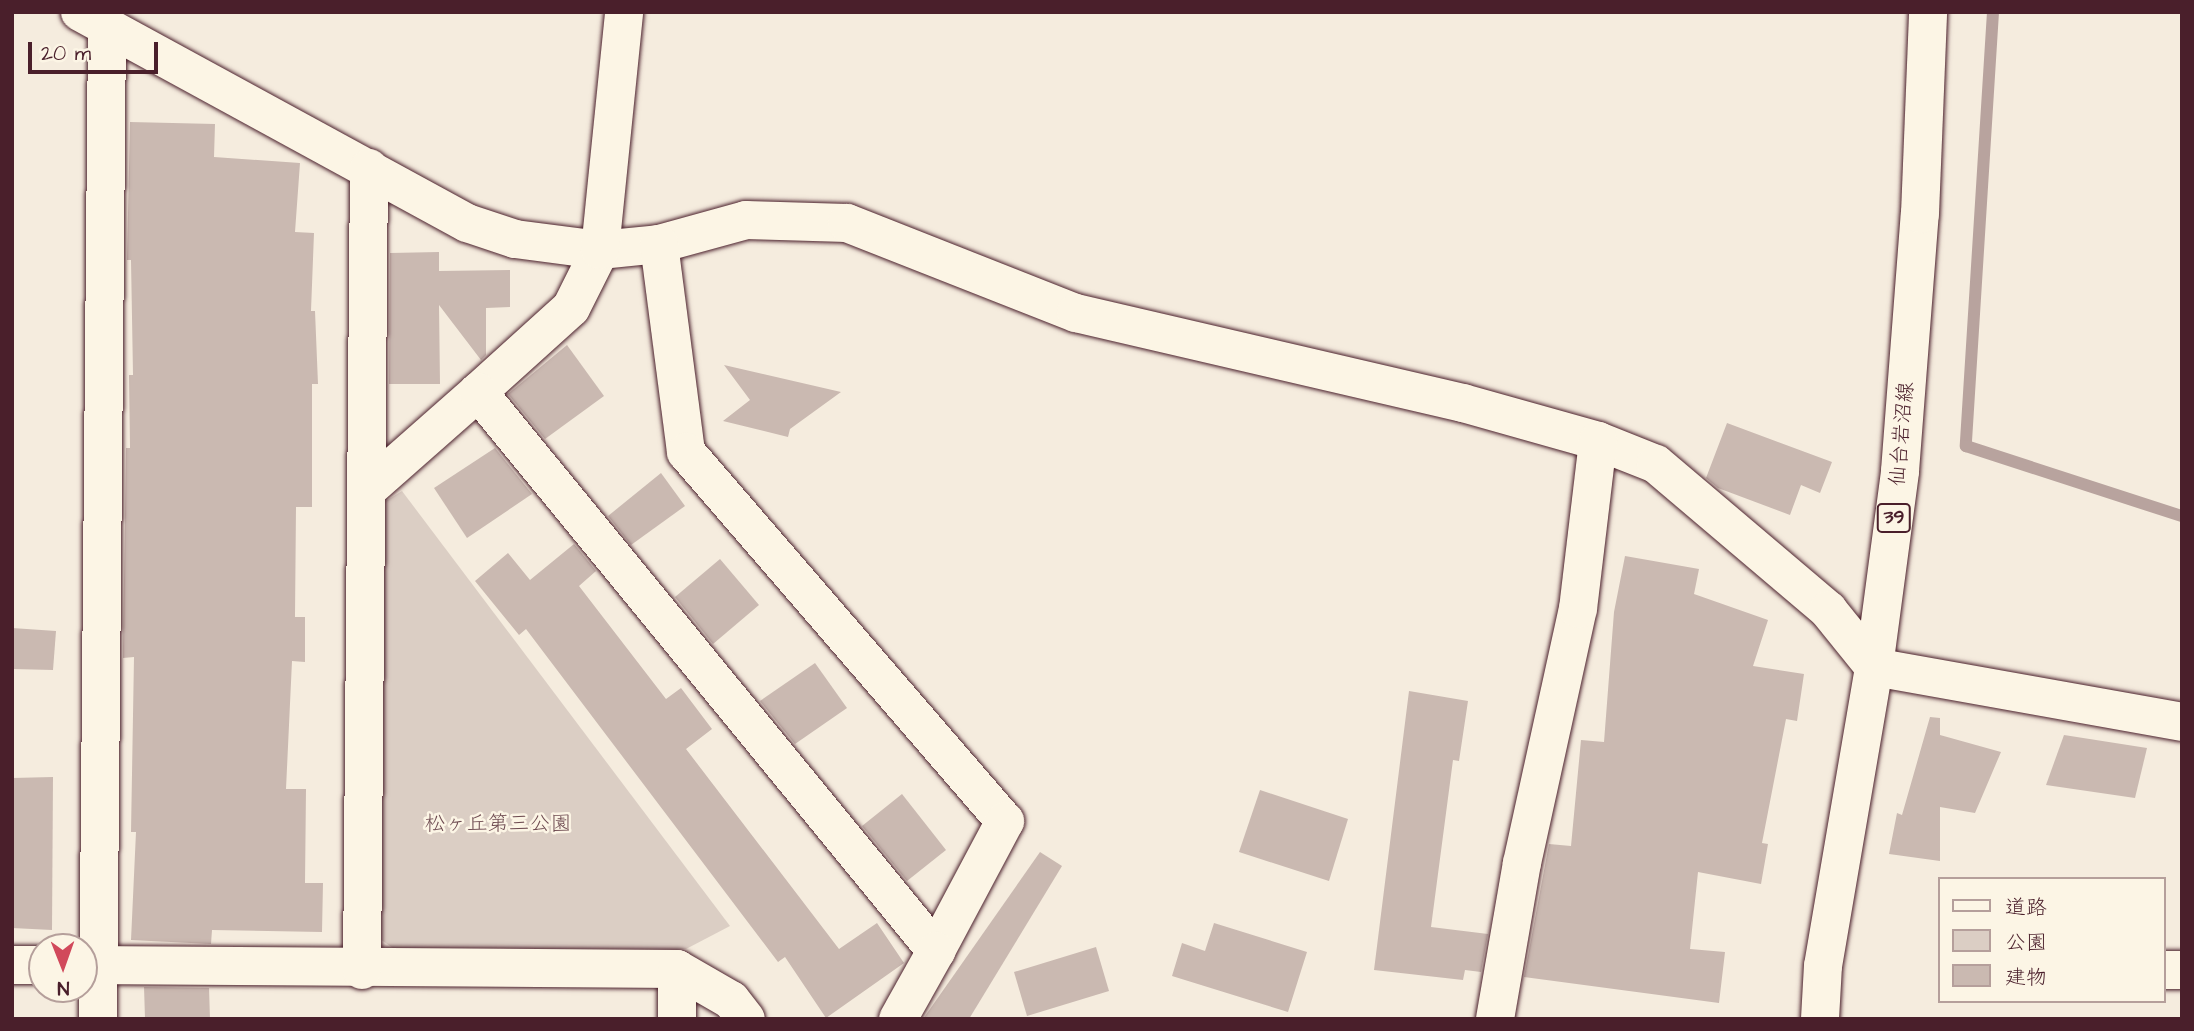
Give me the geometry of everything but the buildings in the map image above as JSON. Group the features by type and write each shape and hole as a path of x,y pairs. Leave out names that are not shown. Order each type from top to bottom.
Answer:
{"street":[{"path":"366,489 571,308 600,250 624,12"},
{"name":"仙台岩沼線","path":"1820,1019 1823,966 1874,667 1900,471 1920,214 1928,12"},
{"path":"91,933 94,20 467,223 515,239 600,250 659,244 746,220 847,223 1076,313 1463,403 1598,441 1656,464 1828,610 1874,667 2182,722"},
{"path":"362,970 369,168"},
{"path":"659,244 685,452 1005,821 898,1019"},
{"path":"478,392 936,951"},
{"path":"1495,1019 1522,863 1578,609 1598,441"},
{"path":"98,965 362,970 677,969 731,1000 746,1019"},
{"path":"677,969 677,1019"}],"green space":[{"name":"松ヶ丘第三公園","path":"402,491 730,926 686,949 393,948 374,935 375,508"}],"waterway":[{"path":"1993,12 1966,446 2182,516"}]}
